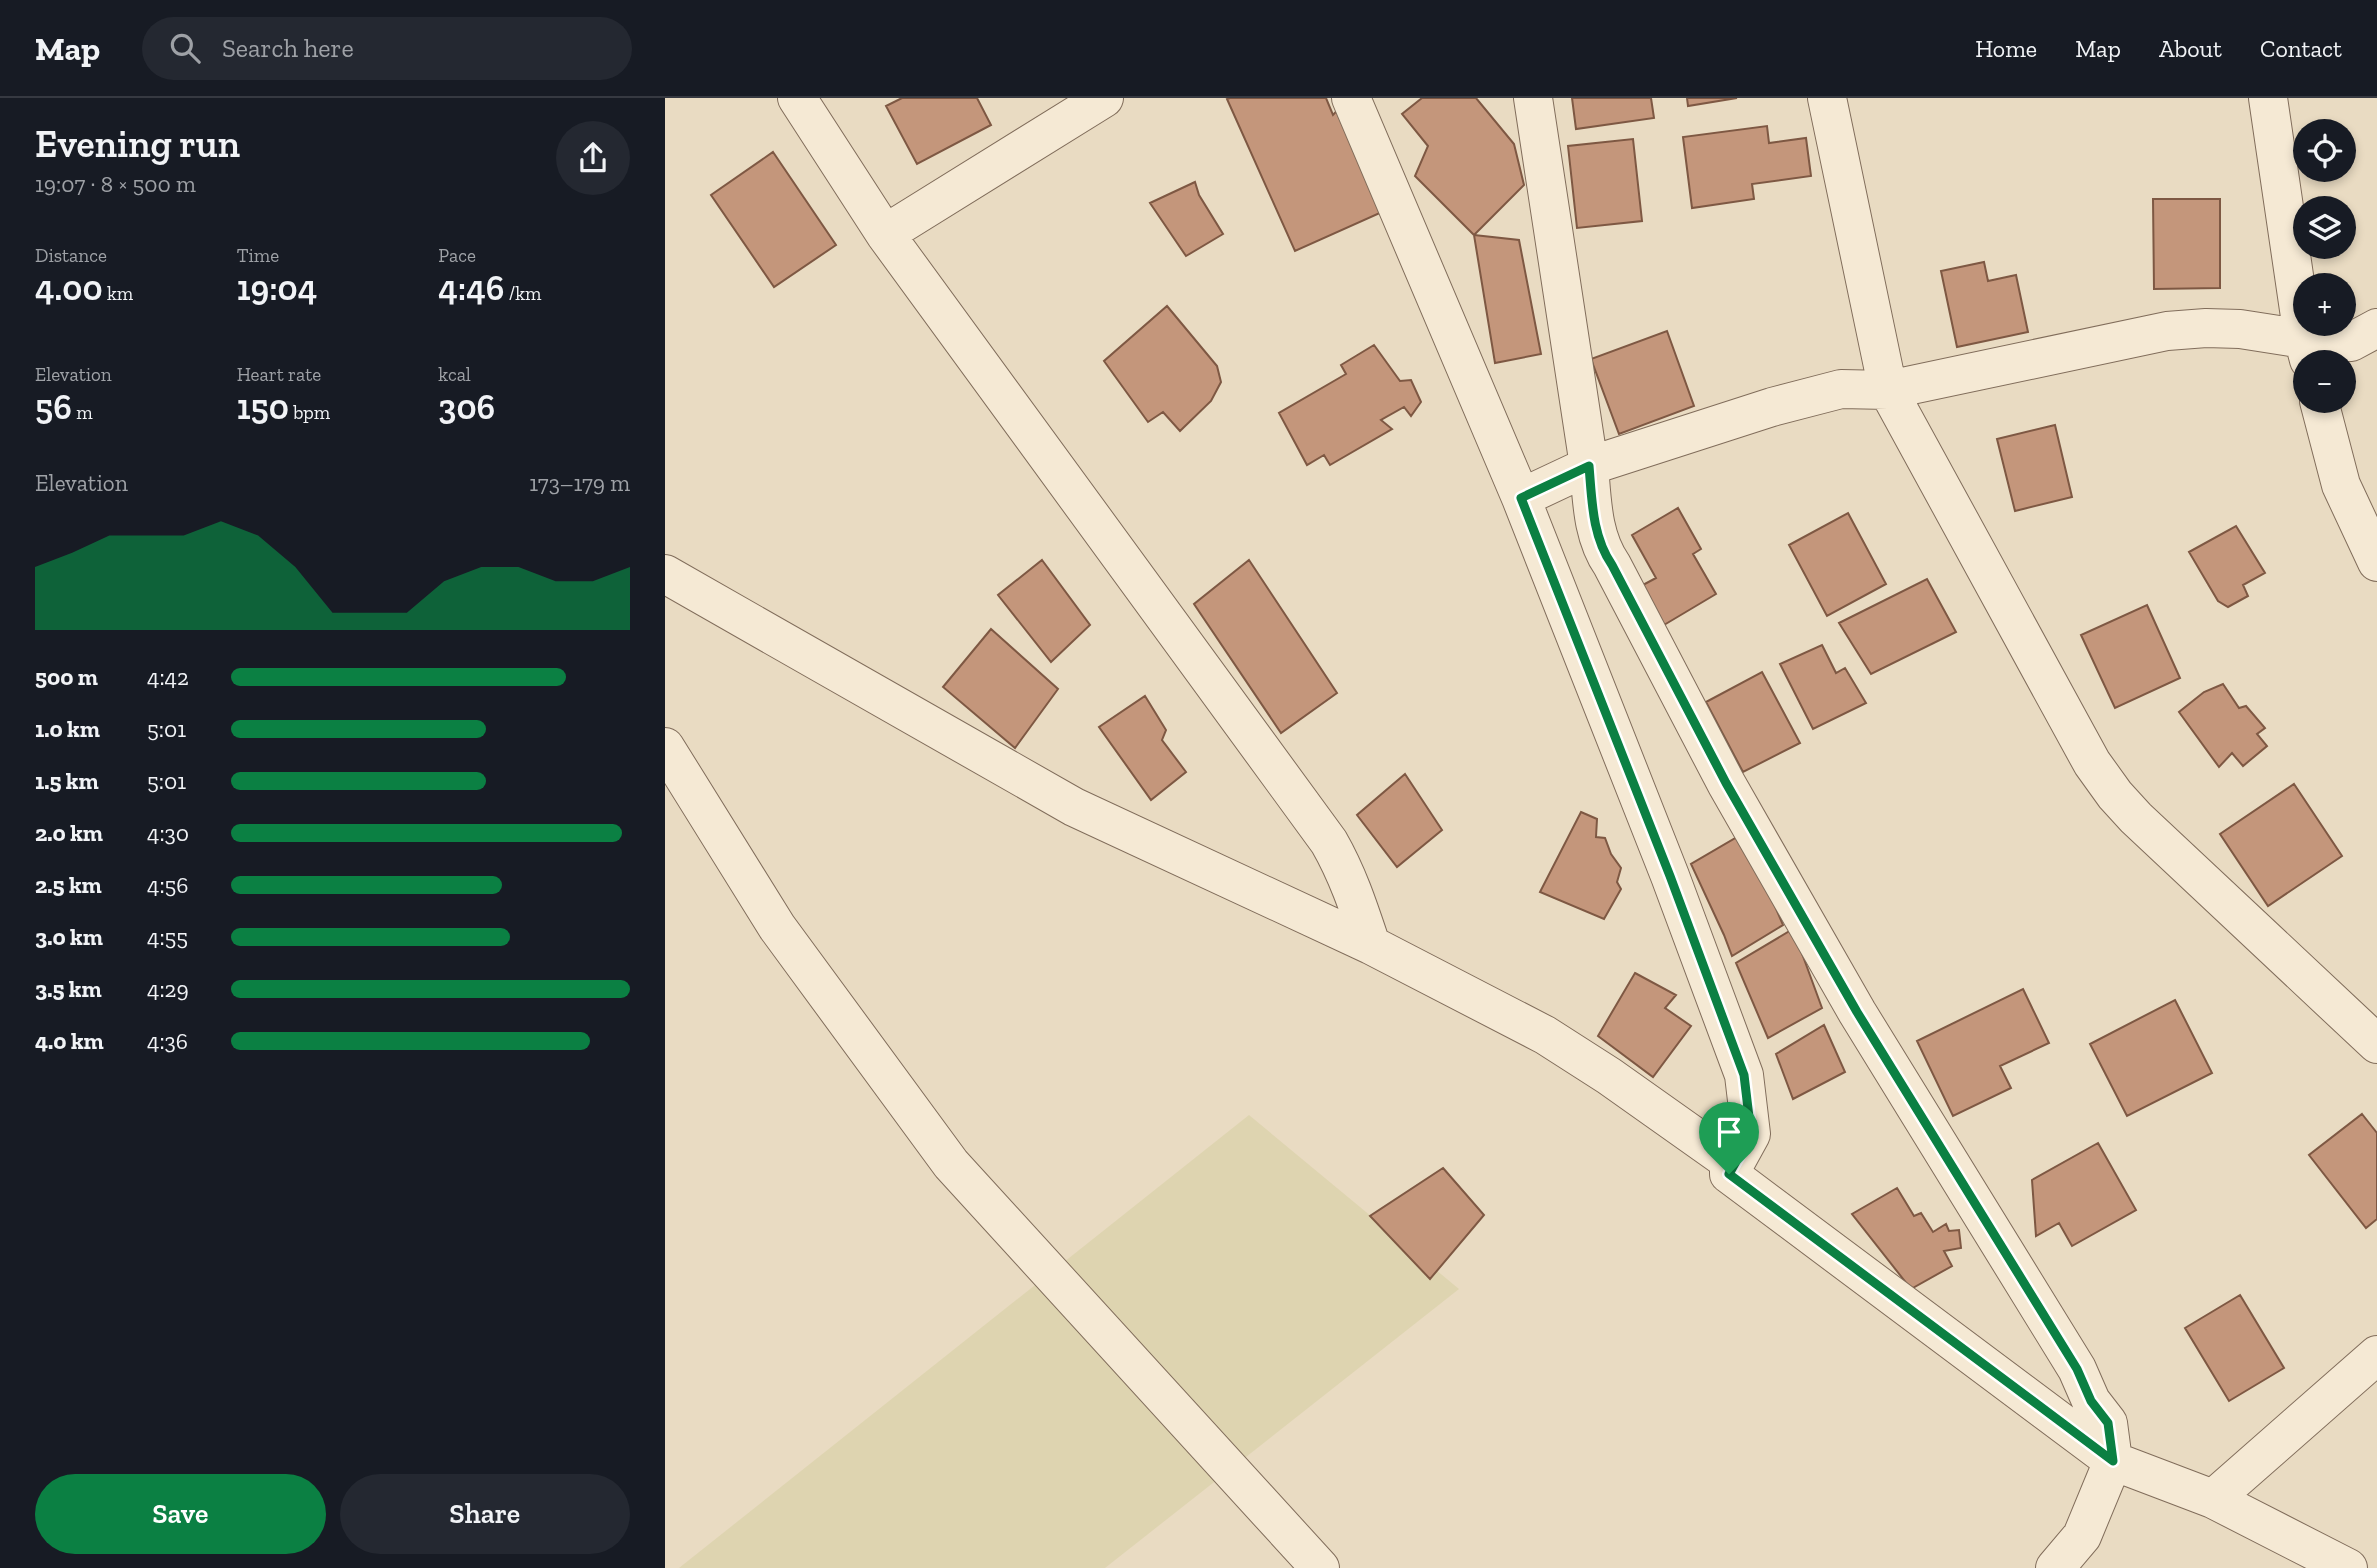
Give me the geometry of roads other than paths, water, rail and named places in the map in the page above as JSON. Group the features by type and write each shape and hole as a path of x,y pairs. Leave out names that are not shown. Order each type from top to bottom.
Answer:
{"street":[{"path":"797,98 885,234 1329,842 1353,889 1371,945"},
{"path":"885,234 1104,98"},
{"path":"1351,98 1521,498 1670,876 1744,1075 1751,1134 1729,1174"},
{"path":"1533,98 1589,466 1594,518 1602,549 1726,783 1857,1012 2077,1369 2091,1401 2108,1423 2113,1461 2082,1536 2055,1568"},
{"path":"1827,98 1888,390 2092,764 2136,818 2377,1044"},
{"path":"2267,98 2306,350"},
{"path":"1521,498 1589,466 1772,407 1841,389 1888,390 2167,331 2240,329 2306,350 2330,343 2351,342 2377,328"},
{"path":"2322,413 2341,485 2377,562"},
{"path":"665,574 1074,807 1371,945 1545,1035 1609,1076 1729,1161 1729,1174"},
{"path":"665,747 778,927 951,1164 1320,1568"},
{"path":"1729,1174 2113,1461 2213,1499 2348,1568"},
{"path":"2213,1499 2377,1355"}]}
